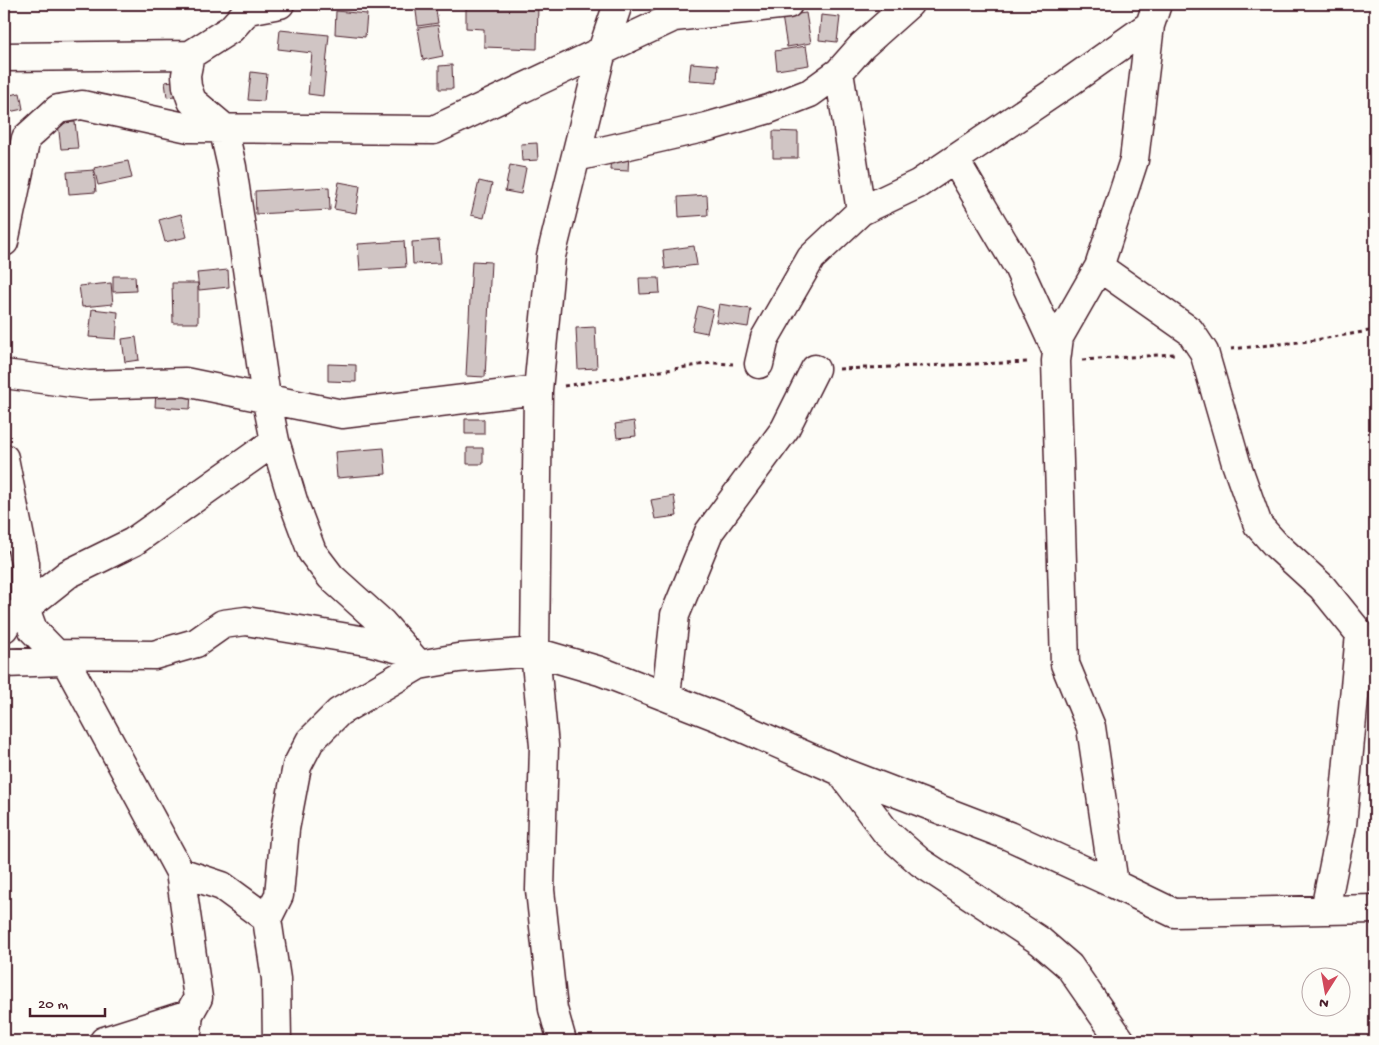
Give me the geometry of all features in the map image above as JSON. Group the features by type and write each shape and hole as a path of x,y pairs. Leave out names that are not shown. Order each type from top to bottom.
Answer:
{"street":[{"path":"4,57 190,55 231,29 248,7 280,4"},
{"path":"562,1041 553,1009 540,890 544,746 535,652 538,390 551,256 602,51 618,4"},
{"path":"4,242 26,138 58,109 82,104 190,128 434,130 674,17 788,4"},
{"path":"576,157 708,127 769,109 810,93 839,72 862,46 909,4"},
{"path":"760,364 764,338 812,258 861,211 918,184 955,160 1153,14"},
{"path":"1114,884 1091,727 1065,664 1057,356 1059,337 1099,267 1134,160 1153,14"},
{"path":"190,55 186,75 187,87 192,101 223,127 232,167 266,397 275,441 294,504 312,552 331,577 382,623 413,658"},
{"path":"839,72 861,211"},
{"path":"955,160 1018,267 1057,356"},
{"path":"1099,267 1190,331 1204,352 1236,463 1258,525 1275,544 1322,587 1360,634 1342,825 1325,910"},
{"path":"666,696 675,615 709,532 785,429 815,369"},
{"path":"4,374 88,385 185,382 342,414 538,390"},
{"path":"4,628 9,619 68,574 133,542 275,441"},
{"path":"4,458 25,563 25,608 33,630 69,667 180,872 198,998 189,1014 186,1041"},
{"path":"4,663 60,658 154,655 196,643 223,624 246,621 372,642 413,658 458,658 535,652 600,670 718,717 840,771 1009,836 1174,913 1375,909"},
{"path":"277,1041 276,979 267,920 279,895 285,830 297,766 310,741 339,712 413,658"},
{"path":"840,771 886,832 920,862 1040,940 1069,966 1121,1041"},
{"path":"180,872 222,886 267,920"},
{"path":"104,1041 189,1014"}],"path":[{"path":"815,369 875,369 1057,356 1204,352 1310,341 1375,330"},
{"path":"538,390 712,364 760,364"}],"building":[{"path":"415,4 435,4 438,23 418,26"},
{"path":"466,4 538,4 537,49 484,47 484,29 466,28"},
{"path":"336,11 367,14 365,37 335,34"},
{"path":"806,13 811,43 787,47 782,16"},
{"path":"821,15 840,17 837,42 819,40"},
{"path":"438,25 443,56 423,60 418,28"},
{"path":"280,30 329,35 323,96 308,94 312,53 278,49"},
{"path":"806,46 809,65 777,70 775,51"},
{"path":"691,63 718,65 717,82 689,80"},
{"path":"452,65 453,89 439,89 439,66"},
{"path":"251,72 267,74 264,101 248,100"},
{"path":"181,80 182,95 167,97 165,82"},
{"path":"20,93 23,109 4,113 4,96"},
{"path":"75,122 78,148 61,149 58,123"},
{"path":"773,131 798,132 798,158 773,158"},
{"path":"537,143 538,160 522,161 521,144"},
{"path":"611,153 629,154 628,171 610,170"},
{"path":"128,161 132,178 98,185 94,168"},
{"path":"510,165 526,168 521,194 505,191"},
{"path":"94,170 96,192 69,194 67,172"},
{"path":"479,181 492,184 484,218 471,215"},
{"path":"339,182 360,186 356,213 334,209"},
{"path":"329,187 330,210 256,214 255,191"},
{"path":"707,195 708,215 679,217 678,197"},
{"path":"181,214 187,237 165,242 159,220"},
{"path":"439,240 441,263 413,264 412,242"},
{"path":"404,241 406,267 360,270 358,244"},
{"path":"694,246 697,265 665,269 663,250"},
{"path":"472,261 491,262 485,377 466,376"},
{"path":"228,270 229,287 199,290 197,273"},
{"path":"113,276 135,276 136,291 113,292"},
{"path":"639,278 659,278 660,293 640,294"},
{"path":"111,283 113,304 82,307 79,286"},
{"path":"172,283 198,283 198,323 173,323"},
{"path":"719,304 751,309 748,327 716,322"},
{"path":"698,306 713,310 707,333 692,330"},
{"path":"92,309 118,312 116,339 89,337"},
{"path":"595,327 597,368 578,369 576,328"},
{"path":"136,337 139,360 125,362 122,339"},
{"path":"328,364 356,365 356,382 328,381"},
{"path":"156,391 191,393 190,409 155,407"},
{"path":"465,419 484,419 484,434 465,434"},
{"path":"634,421 636,436 617,438 615,424"},
{"path":"384,448 386,474 337,478 335,452"},
{"path":"467,448 483,448 483,464 467,464"},
{"path":"674,496 677,516 655,519 651,500"}]}
